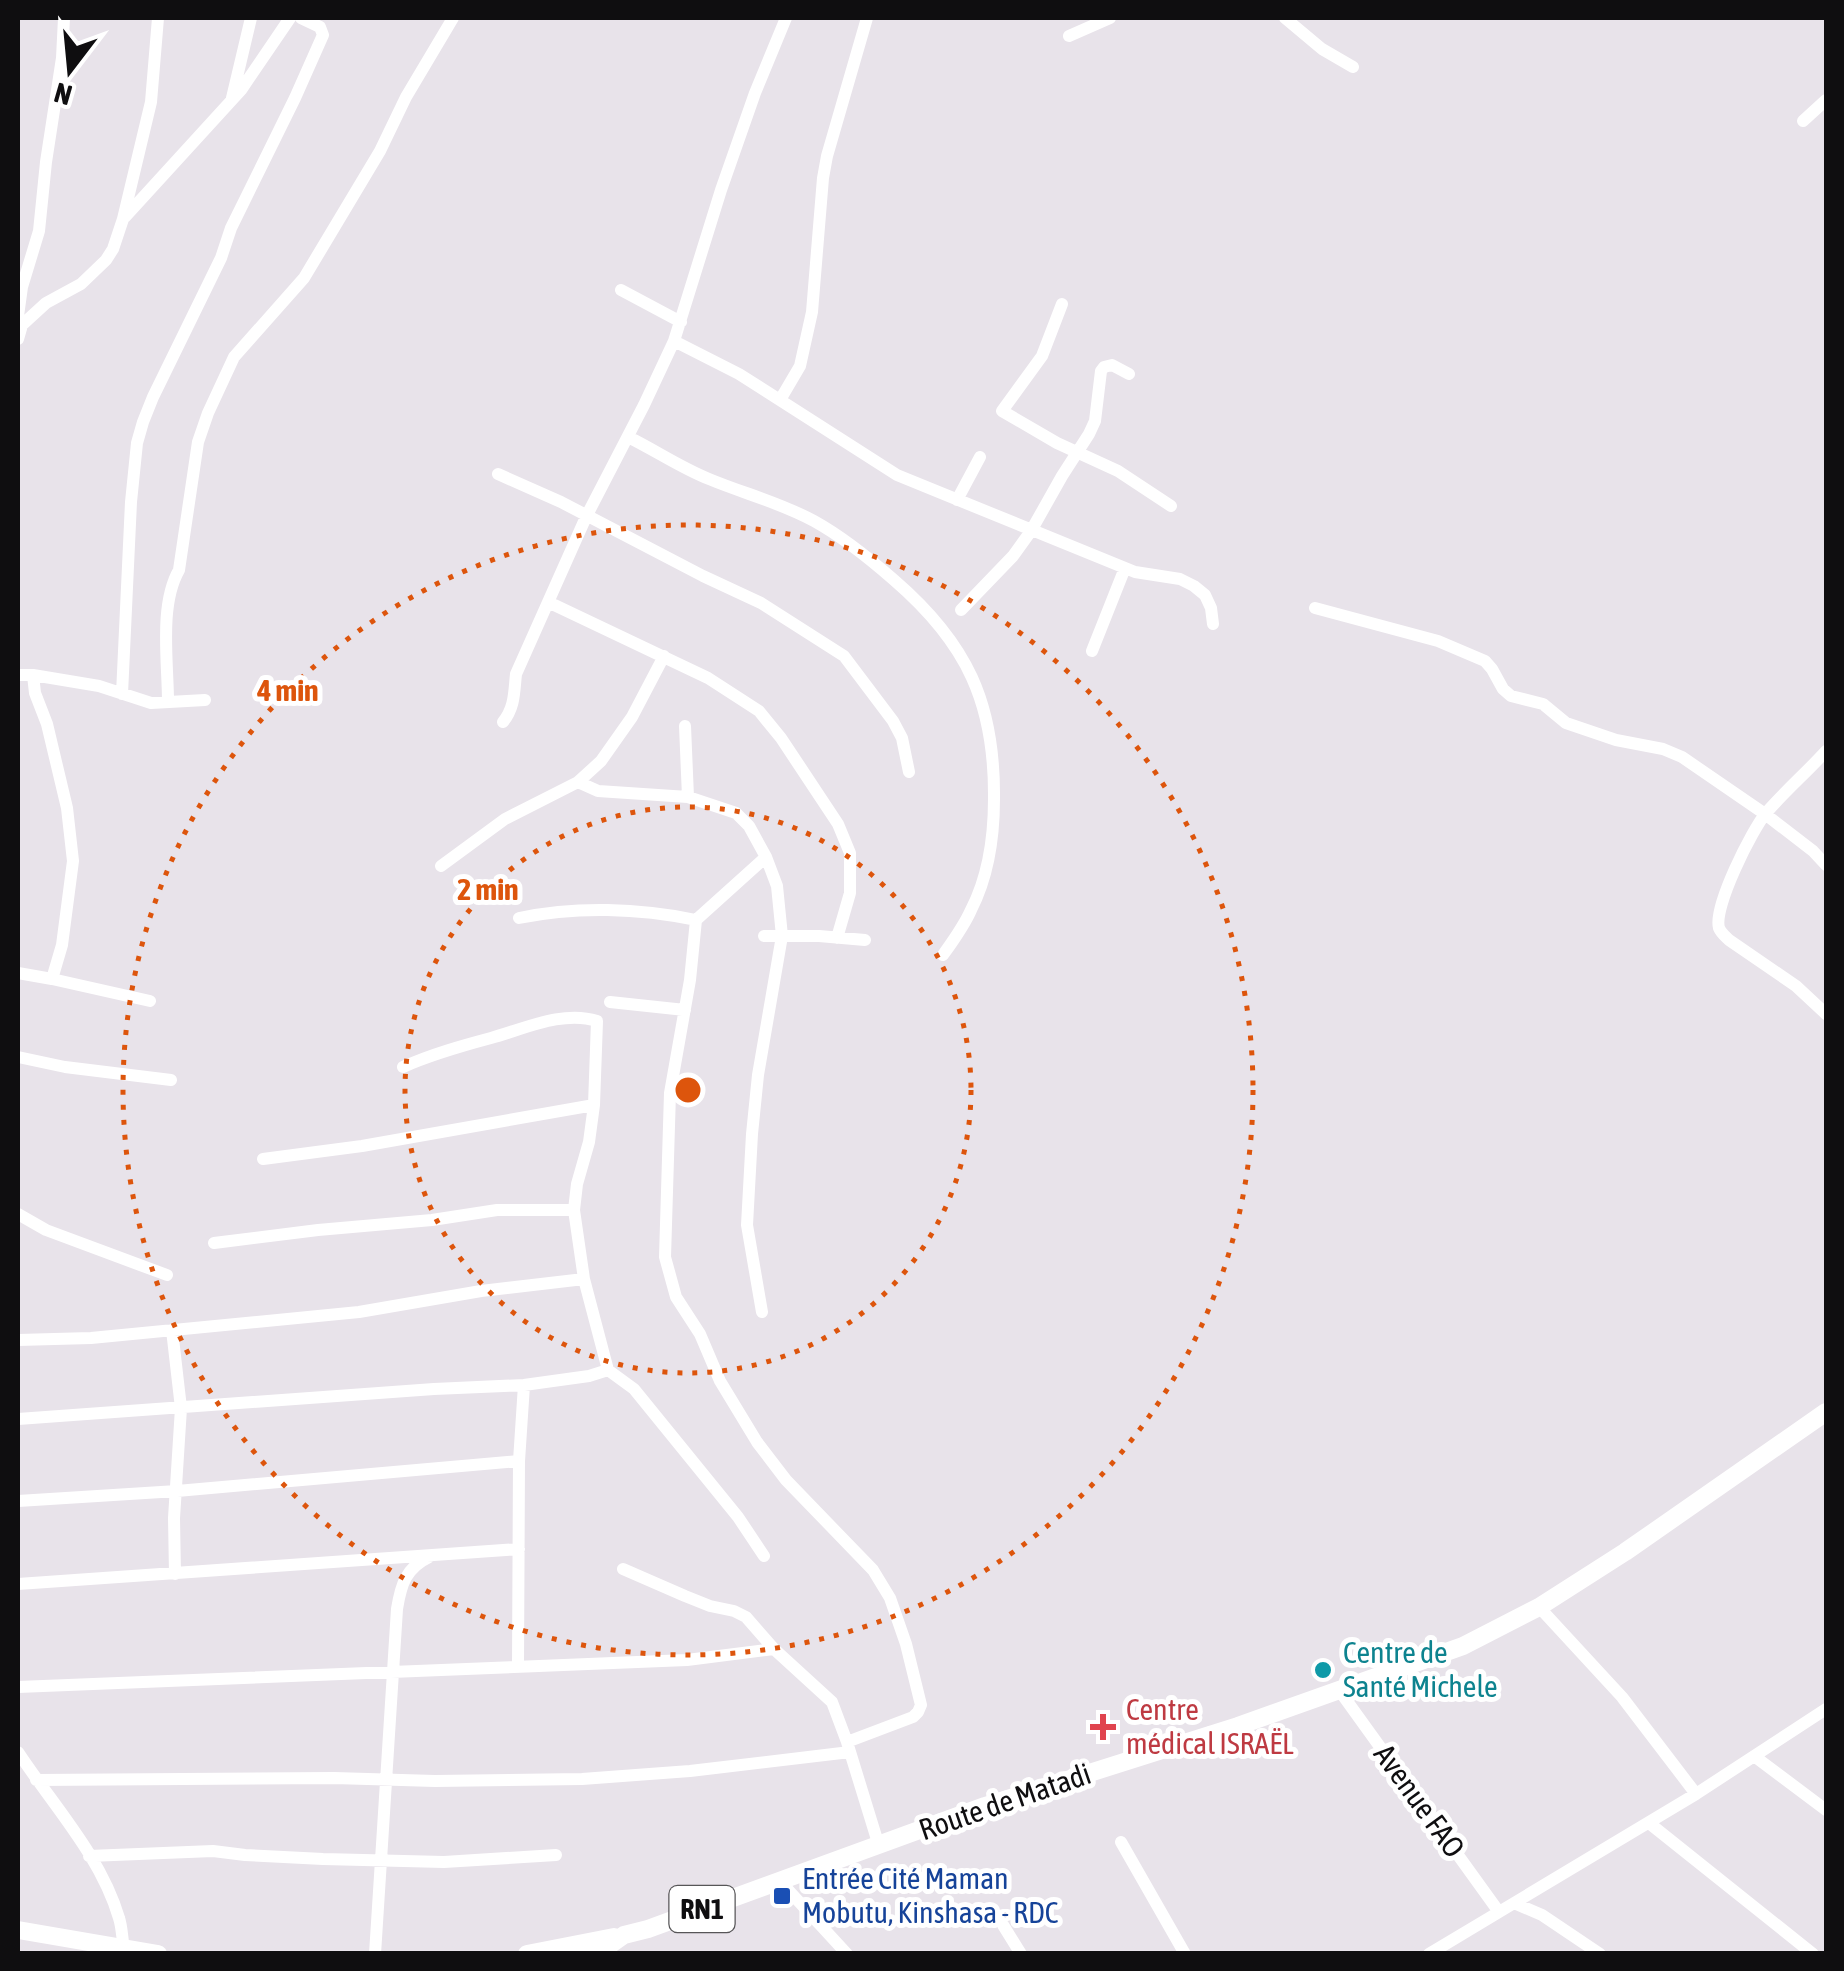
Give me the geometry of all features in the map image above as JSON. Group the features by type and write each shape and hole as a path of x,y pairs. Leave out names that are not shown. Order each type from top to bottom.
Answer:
{"highway":[{"name":"Route de Matadi","path":"597,1954 624,1935 985,1806 1238,1726 1463,1646 1540,1606 1824,1419"},
{"path":"18,1930 158,1954"},
{"name":"RN1","path":"526,1954 624,1935"}],"street":[{"path":"22,324 18,316 22,287 39,231 64,18"},
{"path":"18,339 22,324 46,303 81,284 113,249 151,102 158,18"},
{"path":"232,100 252,18"},
{"path":"123,219 232,100 290,18"},
{"path":"122,694 137,443 153,397 323,34 320,27 300,18"},
{"path":"168,702 166,604 179,570 193,467 208,413 234,357 304,278 453,18"},
{"path":"504,722 515,697 516,674 548,602 674,341 720,190 786,18"},
{"path":"780,400 804,357 827,156 866,18"},
{"path":"1068,36 1110,18"},
{"path":"1285,18 1322,49 1353,68"},
{"path":"1803,121 1826,100"},
{"path":"621,290 681,322"},
{"path":"1062,304 1042,356 1002,411 1118,471 1170,506"},
{"path":"674,341 739,374 882,466 917,484 1126,568 1194,586 1211,608 1213,624"},
{"path":"961,610 1014,556 1031,532 1095,420 1101,371 1112,364 1129,374"},
{"path":"628,438 707,479 817,523 910,594 935,618 957,648 974,682 994,757 993,827 977,897 944,956"},
{"path":"958,500 980,457"},
{"path":"498,474 761,603 844,656 893,721 902,738 909,772"},
{"path":"1092,651 1126,568"},
{"path":"548,602 708,678 759,711 838,824 850,853 850,893 837,938"},
{"path":"1315,608 1412,633 1484,661 1511,696 1543,704 1576,728 1663,749 1682,758 1765,814 1826,865"},
{"path":"440,866 505,819 578,782 601,762 632,716 664,656"},
{"path":"33,674 67,808 73,860 62,945 52,978"},
{"path":"18,675 33,674 99,686 150,702 205,700"},
{"path":"685,726 688,797"},
{"path":"1826,751 1765,814 1726,891 1718,923 1729,940 1796,986 1826,1014"},
{"path":"578,782 598,791 688,797 736,813 749,826 777,886 782,936 752,1134 748,1225 762,1312"},
{"path":"36,1780 582,1779 690,1771 849,1747 918,1712 920,1705 906,1644 890,1598 874,1570 786,1480 757,1442 676,1297 665,1257 670,1093 696,920 766,858"},
{"path":"519,918 568,910 644,912 696,920"},
{"path":"764,936 866,940"},
{"path":"18,973 150,1001"},
{"path":"610,1002 685,1010"},
{"path":"403,1067 459,1046 559,1019 580,1017 598,1023 594,1105 574,1210 584,1279 608,1370 634,1390 738,1517 764,1556"},
{"path":"18,1057 65,1068 171,1080"},
{"path":"262,1159 362,1146 594,1105"},
{"path":"214,1242 497,1210 574,1210"},
{"path":"18,1214 46,1230 167,1274"},
{"path":"18,1340 91,1338 359,1312 481,1291 584,1279"},
{"path":"172,1330 181,1408 174,1518 176,1574"},
{"path":"18,1420 524,1385 608,1370"},
{"path":"518,1667 519,1461 524,1385"},
{"path":"18,1501 177,1492 519,1461"},
{"path":"18,1584 519,1549"},
{"path":"375,1954 401,1585 410,1570 432,1556"},
{"path":"624,1569 684,1596 746,1617 774,1649 832,1702 879,1846"},
{"path":"1540,1606 1622,1698 1696,1794"},
{"path":"18,1687 687,1660 774,1649"},
{"name":"Avenue FAO","path":"1339,1690 1499,1912"},
{"path":"1429,1954 1696,1794 1826,1709"},
{"path":"18,1752 89,1856 119,1917 124,1948"},
{"path":"1754,1756 1826,1810"},
{"path":"1648,1823 1813,1954"},
{"path":"1121,1842 1185,1954"},
{"path":"89,1856 213,1851 444,1862 556,1855"},
{"path":"779,1880 847,1954"},
{"path":"1514,1903 1542,1914 1600,1954"},
{"path":"1003,1925 1021,1954"}],"place":[{"name":"Centre de Santé Michele","path":"1323,1670"},
{"name":"Centre médical ISRAËL","path":"1103,1727"},
{"name":"Entrée Cité Maman Mobutu, Kinshasa - RDC","path":"782,1896"}]}
